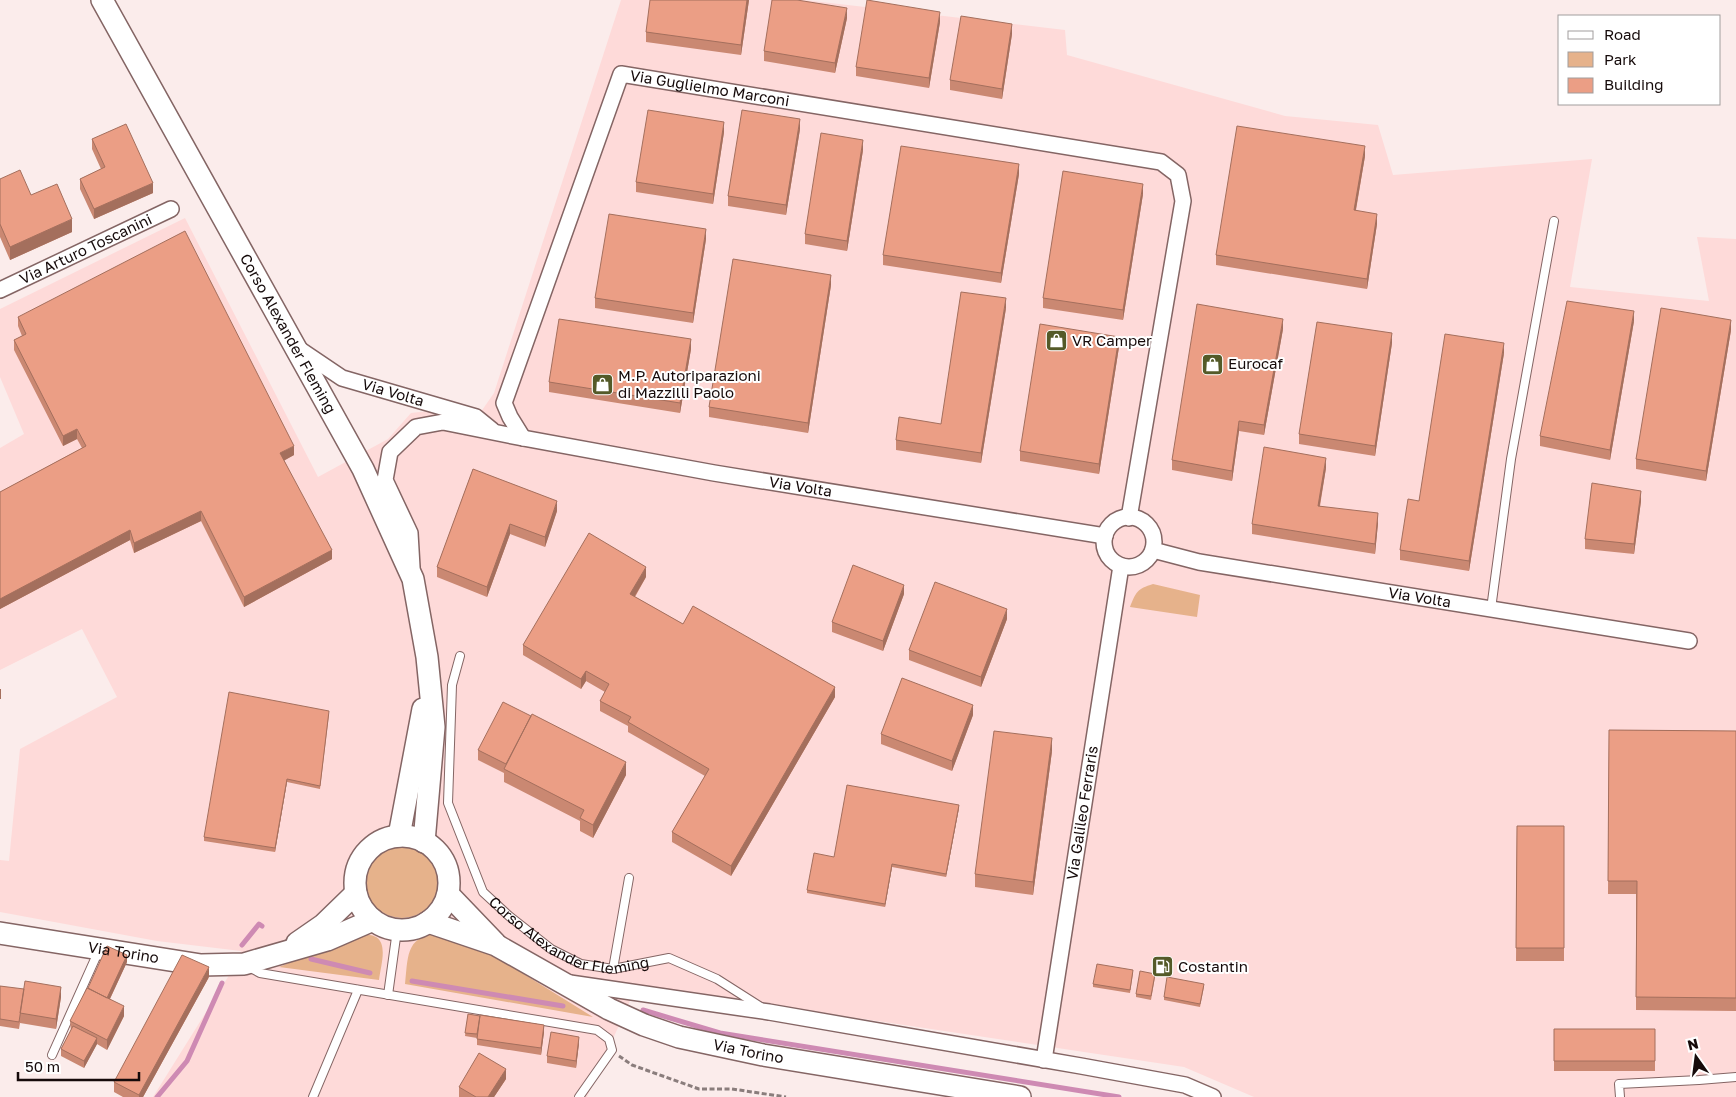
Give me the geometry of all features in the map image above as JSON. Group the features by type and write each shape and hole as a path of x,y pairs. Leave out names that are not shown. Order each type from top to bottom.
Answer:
{"street":[{"name":"Corso Alexander Fleming","path":"102,0 363,469 413,579 424,632 434,727 424,842"},
{"name":"Via Guglielmo Marconi","path":"523,438 504,403 621,74 1161,162 1178,175 1183,201 1129,518"},
{"name":"Via Arturo Toscanini","path":"0,290 171,209"},
{"name":"Via Volta","path":"295,346 342,378 476,417 495,432"},
{"name":"Via Volta","path":"413,579 410,533 385,480 390,452 416,427 443,422 714,473 1105,536"},
{"path":"1129,518 1140,520 1151,531 1154,539 1153,550 1147,560 1133,567 1121,566 1112,560 1107,555 1105,547 1105,536 1111,526 1117,521 1129,518"},
{"name":"Via Volta","path":"1153,550 1199,562 1689,641"},
{"name":"Via Galileo Ferraris","path":"1044,1060 1121,566"},
{"name":"Corso Alexander Fleming","path":"400,836 421,717 429,684"},
{"path":"412,837 424,842 436,851 445,864 449,879 448,894 444,905 428,922 413,928 397,930 388,928 373,920 362,908 356,894 356,870 365,855 377,843 388,838 412,837"},
{"name":"Via Torino","path":"276,954 323,925 356,894"},
{"name":"Via Torino","path":"448,894 496,945"},
{"name":"Via Torino","path":"1,933 201,965 244,964 327,940 373,920"},
{"name":"Via Torino","path":"428,922 496,945 609,1009 644,1025 679,1037 763,1055 1020,1097"},
{"path":"560,982 769,1012 1081,1066 1185,1085 1213,1097"}],"lane":[{"path":"1491,609 1511,459 1554,221"},
{"name":"Corso Alexander Fleming","path":"460,656 452,685 448,803 483,892 509,916 551,949 581,964 613,969 669,958 717,979 769,1012"},
{"path":"613,969 629,878"},
{"path":"388,995 397,930"},
{"path":"52,1055 100,948"},
{"path":"244,964 260,973 597,1030 609,1039 612,1050 579,1097"},
{"path":"313,1097 358,990"},
{"path":"1620,1097 1619,1084 1736,1077"}],"path":[{"path":"612,1050 632,1066 699,1088 732,1089 786,1097"}],"shaded area":[{"path":"621,0 804,0 1065,30 1067,55 1285,116 1378,125 1393,175 1592,159 1570,287 1709,301 1697,237 1736,239 1736,1097 1254,1097 1184,1067 637,985 587,1097 153,1097 228,977 241,951 157,941 0,912 0,860 9,861 20,749 117,697 82,629 0,670 0,448 24,434 0,377 0,309 185,218 318,477 388,439 411,413 446,409 478,416 494,393"}],"green space":[{"path":"1153,584 1200,595 1197,617 1130,607 1138,592"},
{"path":"402,842 416,845 429,853 437,866 440,880 437,894 429,907 416,915 402,918 388,915 375,907 367,894 364,880 367,866 375,853 388,845"},
{"path":"436,934 493,955 593,1017 405,984 408,958 413,944 418,939"},
{"path":"367,935 374,936 382,945 383,952 379,980 279,967 349,939"}],"building":[{"path":"650,0 747,0 741,45 646,32"},
{"path":"772,0 797,0 847,8 835,63 764,51"},
{"path":"867,0 940,12 929,78 856,67"},
{"path":"961,16 1012,24 1002,89 950,80"},
{"path":"648,110 724,122 713,194 636,182"},
{"path":"742,110 800,119 786,205 728,196"},
{"path":"126,124 153,183 94,209 80,179 105,167 92,139"},
{"path":"1237,126 1365,146 1354,210 1377,214 1367,279 1216,255"},
{"path":"821,133 863,140 847,241 805,234"},
{"path":"901,146 1019,164 1001,273 883,255"},
{"path":"20,170 31,195 57,184 72,219 10,247 0,224 0,179"},
{"path":"1063,171 1143,184 1123,310 1043,298"},
{"path":"609,214 706,229 693,313 595,298"},
{"path":"185,231 294,446 280,453 332,550 244,597 201,511 134,543 130,530 0,599 0,492 86,446 77,429 63,436 14,340 26,334 18,317"},
{"path":"733,259 831,275 808,423 709,407"},
{"path":"961,292 1006,298 981,453 896,440 899,417 941,424"},
{"path":"1567,301 1634,311 1610,450 1540,436"},
{"path":"1197,304 1283,319 1264,425 1239,421 1232,471 1172,460"},
{"path":"1661,308 1731,320 1706,471 1636,459"},
{"path":"559,319 691,339 680,403 549,382"},
{"path":"1317,322 1392,333 1375,446 1299,434"},
{"path":"1040,324 1119,337 1099,464 1020,451"},
{"path":"1445,334 1504,343 1469,561 1400,550 1408,499 1419,501"},
{"path":"1264,447 1326,458 1318,506 1378,513 1375,544 1252,524"},
{"path":"473,469 557,501 545,537 510,524 487,587 437,567"},
{"path":"1592,483 1641,491 1634,544 1585,539"},
{"path":"589,533 646,567 630,594 683,624 693,606 835,687 731,866 672,832 709,769 628,722 631,717 600,701 609,684 586,671 581,679 523,645"},
{"path":"853,565 904,585 883,641 832,622"},
{"path":"935,582 1007,609 981,677 909,650"},
{"path":"902,678 973,705 952,761 881,734"},
{"path":"229,692 329,711 320,786 287,779 275,848 204,837"},
{"path":"503,702 531,716 506,764 478,750"},
{"path":"532,714 626,762 593,825 580,818 584,810 504,769"},
{"path":"1609,730 1736,731 1736,998 1636,997 1637,881 1608,881"},
{"path":"994,731 1052,738 1033,882 975,874"},
{"path":"847,785 959,805 946,874 892,864 885,904 807,890 814,853 834,857"},
{"path":"1517,826 1564,826 1564,948 1516,948"},
{"path":"107,946 127,955 107,998 88,988"},
{"path":"182,955 209,967 139,1095 114,1082"},
{"path":"1097,964 1133,970 1130,990 1093,984"},
{"path":"1140,971 1155,974 1151,996 1136,994"},
{"path":"1167,977 1204,984 1200,1004 1164,997"},
{"path":"25,981 61,987 56,1019 20,1013"},
{"path":"0,986 24,989 19,1022 0,1019"},
{"path":"87,988 124,1006 107,1040 70,1021"},
{"path":"468,1014 480,1016 477,1034 465,1033"},
{"path":"480,1015 544,1025 541,1048 477,1039"},
{"path":"73,1026 97,1038 84,1061 61,1049"},
{"path":"1554,1029 1655,1029 1655,1061 1554,1061"},
{"path":"551,1032 579,1037 576,1061 547,1056"},
{"path":"479,1053 506,1069 488,1097 476,1097 459,1087"}],"waterway":[{"path":"242,945 259,924 262,926"},
{"path":"311,959 370,973"},
{"path":"412,981 563,1006"},
{"path":"157,1097 187,1061 222,983"},
{"path":"643,1010 720,1033 1119,1097"}],"place":[{"name":"VR Camper","path":"1056,341"},
{"name":"Eurocaf","path":"1212,364"},
{"name":"M.P. Autoriparazioni di Mazzilli Paolo","path":"602,385"},
{"name":"Costantin","path":"1162,967"}]}
